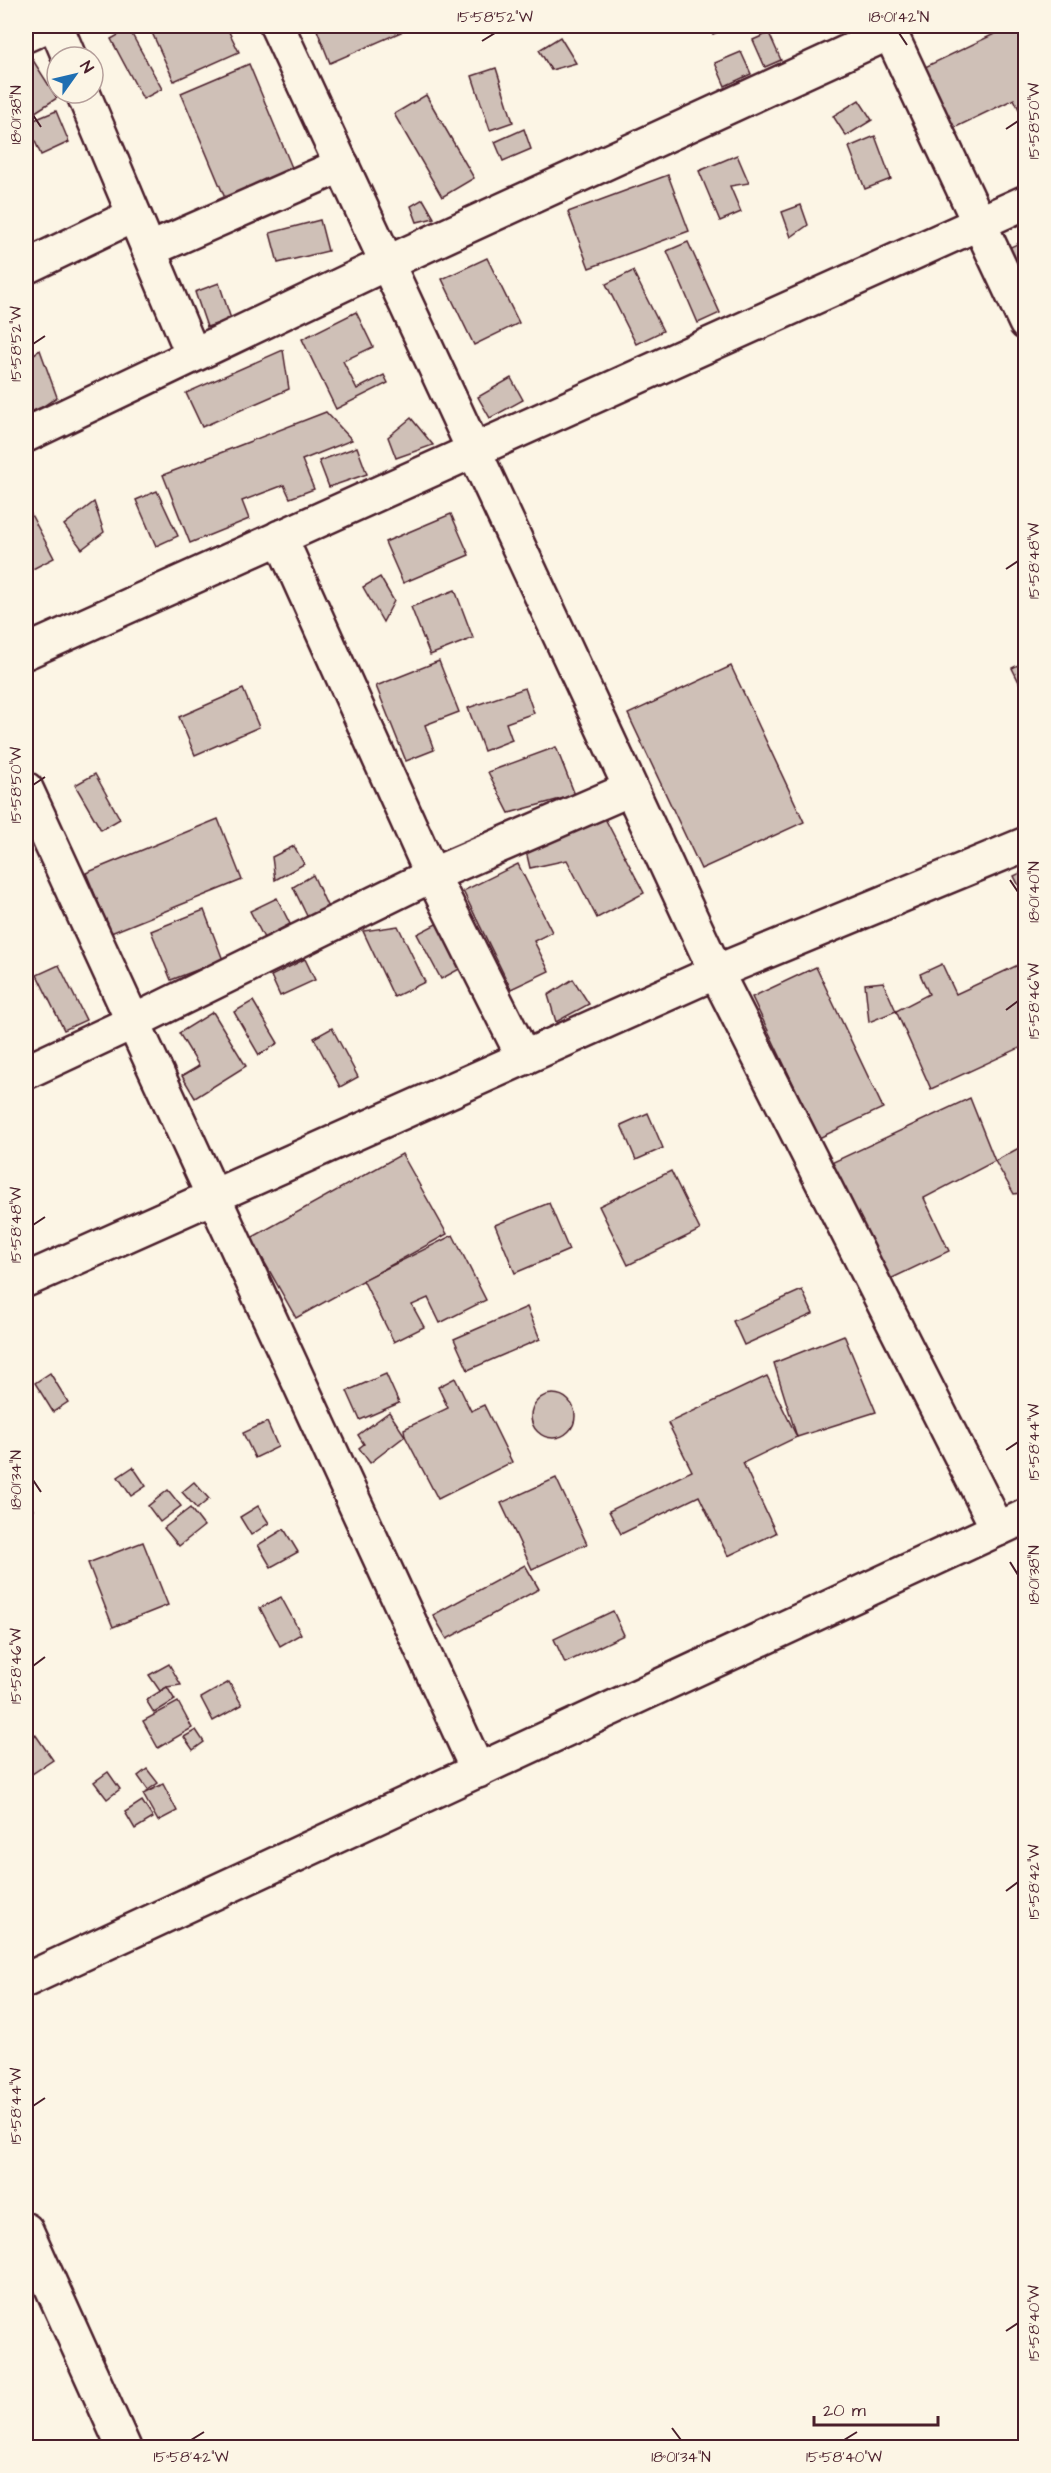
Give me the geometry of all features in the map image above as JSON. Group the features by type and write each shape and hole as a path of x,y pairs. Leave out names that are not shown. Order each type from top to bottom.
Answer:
{"street":[{"path":"26,35 46,26"},
{"path":"56,26 64,45"},
{"path":"26,1980 1012,1523 716,972 277,26"},
{"path":"26,435 387,263 889,29 1026,323"},
{"path":"88,105 193,355"},
{"path":"149,250 342,165"},
{"path":"26,652 1026,202"},
{"path":"26,267 134,215"},
{"path":"280,537 432,875 524,1058"},
{"path":"26,789 478,1771"},
{"path":"26,1072 432,875 630,789"},
{"path":"26,1280 716,972 1026,844"},
{"path":"26,2230 124,2448"}],"building":[{"path":"149,26 226,26 239,52 174,81"},
{"path":"328,26 406,26 408,29 330,63 317,30"},
{"path":"709,26 732,26 713,34"},
{"path":"1011,26 1026,26 1026,124 1014,99 954,128 925,67"},
{"path":"129,29 162,89 143,99 111,39"},
{"path":"769,33 781,60 765,67 753,40"},
{"path":"560,37 576,63 551,70 539,50"},
{"path":"741,52 751,74 725,86 715,63"},
{"path":"29,54 45,79 46,105 26,118 26,56"},
{"path":"249,64 293,170 225,198 181,93"},
{"path":"496,68 513,122 490,130 472,76"},
{"path":"426,95 474,178 442,197 394,114"},
{"path":"859,100 872,120 846,136 833,116"},
{"path":"56,111 69,142 41,155 27,123"},
{"path":"524,129 531,149 503,161 495,142"},
{"path":"875,136 891,179 865,189 849,147"},
{"path":"737,155 749,183 730,186 741,212 720,221 699,171"},
{"path":"668,175 689,231 589,268 568,212"},
{"path":"423,199 434,218 417,222 411,206"},
{"path":"801,205 808,225 791,237 782,212"},
{"path":"320,220 328,251 278,263 270,233"},
{"path":"1026,240 1026,291 1006,249"},
{"path":"688,242 720,313 698,323 667,251"},
{"path":"487,258 519,323 474,345 442,279"},
{"path":"633,271 663,331 636,344 606,284"},
{"path":"219,283 231,319 207,327 195,292"},
{"path":"26,291 29,323 26,331"},
{"path":"356,312 373,347 343,361 357,389 384,375 388,383 336,409 302,339"},
{"path":"40,350 57,397 26,414 26,359"},
{"path":"283,350 289,389 202,427 186,393"},
{"path":"511,378 523,400 490,418 478,397"},
{"path":"326,412 352,440 302,460 314,489 290,498 284,485 242,501 249,519 190,543 163,475"},
{"path":"411,418 433,445 396,458 388,437"},
{"path":"357,447 367,474 329,487 319,461"},
{"path":"157,491 178,536 156,546 136,500"},
{"path":"94,502 104,532 82,549 64,525"},
{"path":"26,505 54,558 29,571 26,564"},
{"path":"451,514 469,555 403,583 385,542"},
{"path":"380,577 394,601 383,622 363,587"},
{"path":"455,590 473,638 430,655 411,607"},
{"path":"439,661 459,712 425,725 434,750 406,761 376,686"},
{"path":"1026,661 1026,696 1012,668"},
{"path":"731,666 804,822 701,869 628,714"},
{"path":"525,688 534,713 506,723 512,740 484,751 468,708"},
{"path":"243,689 259,727 195,755 179,717"},
{"path":"556,747 575,795 509,813 488,772"},
{"path":"95,774 120,819 101,830 75,785"},
{"path":"600,809 644,893 597,918 567,860 530,868 525,847"},
{"path":"218,819 242,880 111,933 86,873"},
{"path":"294,846 304,864 275,880 272,857"},
{"path":"518,864 552,932 534,941 549,971 511,989 463,891"},
{"path":"1026,870 1026,900 1014,876"},
{"path":"313,875 328,908 308,918 293,887"},
{"path":"277,898 290,924 264,938 250,911"},
{"path":"204,910 223,960 171,980 151,931"},
{"path":"440,922 465,966 441,979 417,934"},
{"path":"398,926 425,982 394,997 363,931"},
{"path":"305,959 315,980 280,996 271,976"},
{"path":"942,964 956,994 1018,965 1026,982 1026,1045 931,1089 896,1011 929,994 920,974"},
{"path":"59,965 86,1020 64,1030 37,975"},
{"path":"816,967 883,1108 819,1138 752,997"},
{"path":"573,979 589,1004 556,1022 548,995"},
{"path":"883,982 896,1011 869,1022 865,984"},
{"path":"253,1001 278,1043 259,1055 234,1012"},
{"path":"213,1012 246,1066 195,1098 182,1076 199,1066 179,1033"},
{"path":"332,1028 358,1077 340,1087 314,1038"},
{"path":"970,1098 995,1161 924,1198 949,1251 884,1282 829,1164"},
{"path":"648,1113 663,1148 636,1160 621,1125"},
{"path":"1026,1144 1026,1192 1014,1194 995,1161"},
{"path":"402,1154 447,1234 296,1318 251,1238"},
{"path":"671,1171 700,1230 628,1265 599,1206"},
{"path":"549,1203 569,1250 515,1273 495,1225"},
{"path":"453,1235 486,1300 440,1323 428,1298 412,1305 424,1327 394,1342 363,1280"},
{"path":"802,1290 813,1314 744,1345 733,1321"},
{"path":"527,1307 540,1339 468,1370 454,1339"},
{"path":"844,1335 876,1412 797,1437 774,1363"},
{"path":"50,1373 68,1402 53,1412 35,1383"},
{"path":"386,1374 399,1403 360,1420 347,1391"},
{"path":"767,1376 797,1437 743,1463 776,1533 728,1556 699,1496 621,1534 609,1511 692,1471 668,1423"},
{"path":"455,1378 471,1411 484,1405 512,1462 438,1499 405,1436 404,1429 448,1408 438,1387"},
{"path":"553,1394 569,1400 575,1416 569,1432 553,1438 537,1432 531,1416 537,1400"},
{"path":"389,1412 405,1436 370,1463 359,1448 364,1444 358,1435"},
{"path":"267,1422 278,1447 255,1458 243,1433"},
{"path":"133,1467 146,1486 131,1496 118,1477"},
{"path":"556,1478 587,1544 532,1569 501,1503"},
{"path":"194,1482 209,1499 197,1509 182,1492"},
{"path":"168,1490 181,1506 160,1522 148,1506"},
{"path":"26,1497 33,1510 26,1515"},
{"path":"258,1506 269,1523 251,1535 240,1517"},
{"path":"190,1508 204,1526 179,1546 164,1528"},
{"path":"284,1529 298,1552 271,1567 258,1545"},
{"path":"143,1542 168,1605 113,1627 88,1563"},
{"path":"525,1565 539,1589 447,1639 433,1615"},
{"path":"281,1597 301,1634 280,1646 260,1608"},
{"path":"613,1611 624,1635 565,1663 554,1639"},
{"path":"169,1664 181,1685 167,1687 160,1691 149,1675"},
{"path":"229,1682 242,1705 213,1721 201,1698"},
{"path":"167,1687 175,1700 154,1713 146,1700"},
{"path":"178,1702 192,1728 158,1748 143,1721"},
{"path":"196,1730 204,1742 193,1750 184,1737"},
{"path":"35,1734 53,1760 32,1774 26,1765 26,1741"},
{"path":"147,1769 158,1783 148,1790 138,1776"},
{"path":"108,1772 120,1789 107,1799 94,1782"},
{"path":"163,1784 177,1811 158,1821 143,1794"},
{"path":"142,1801 153,1818 135,1829 125,1812"}]}
